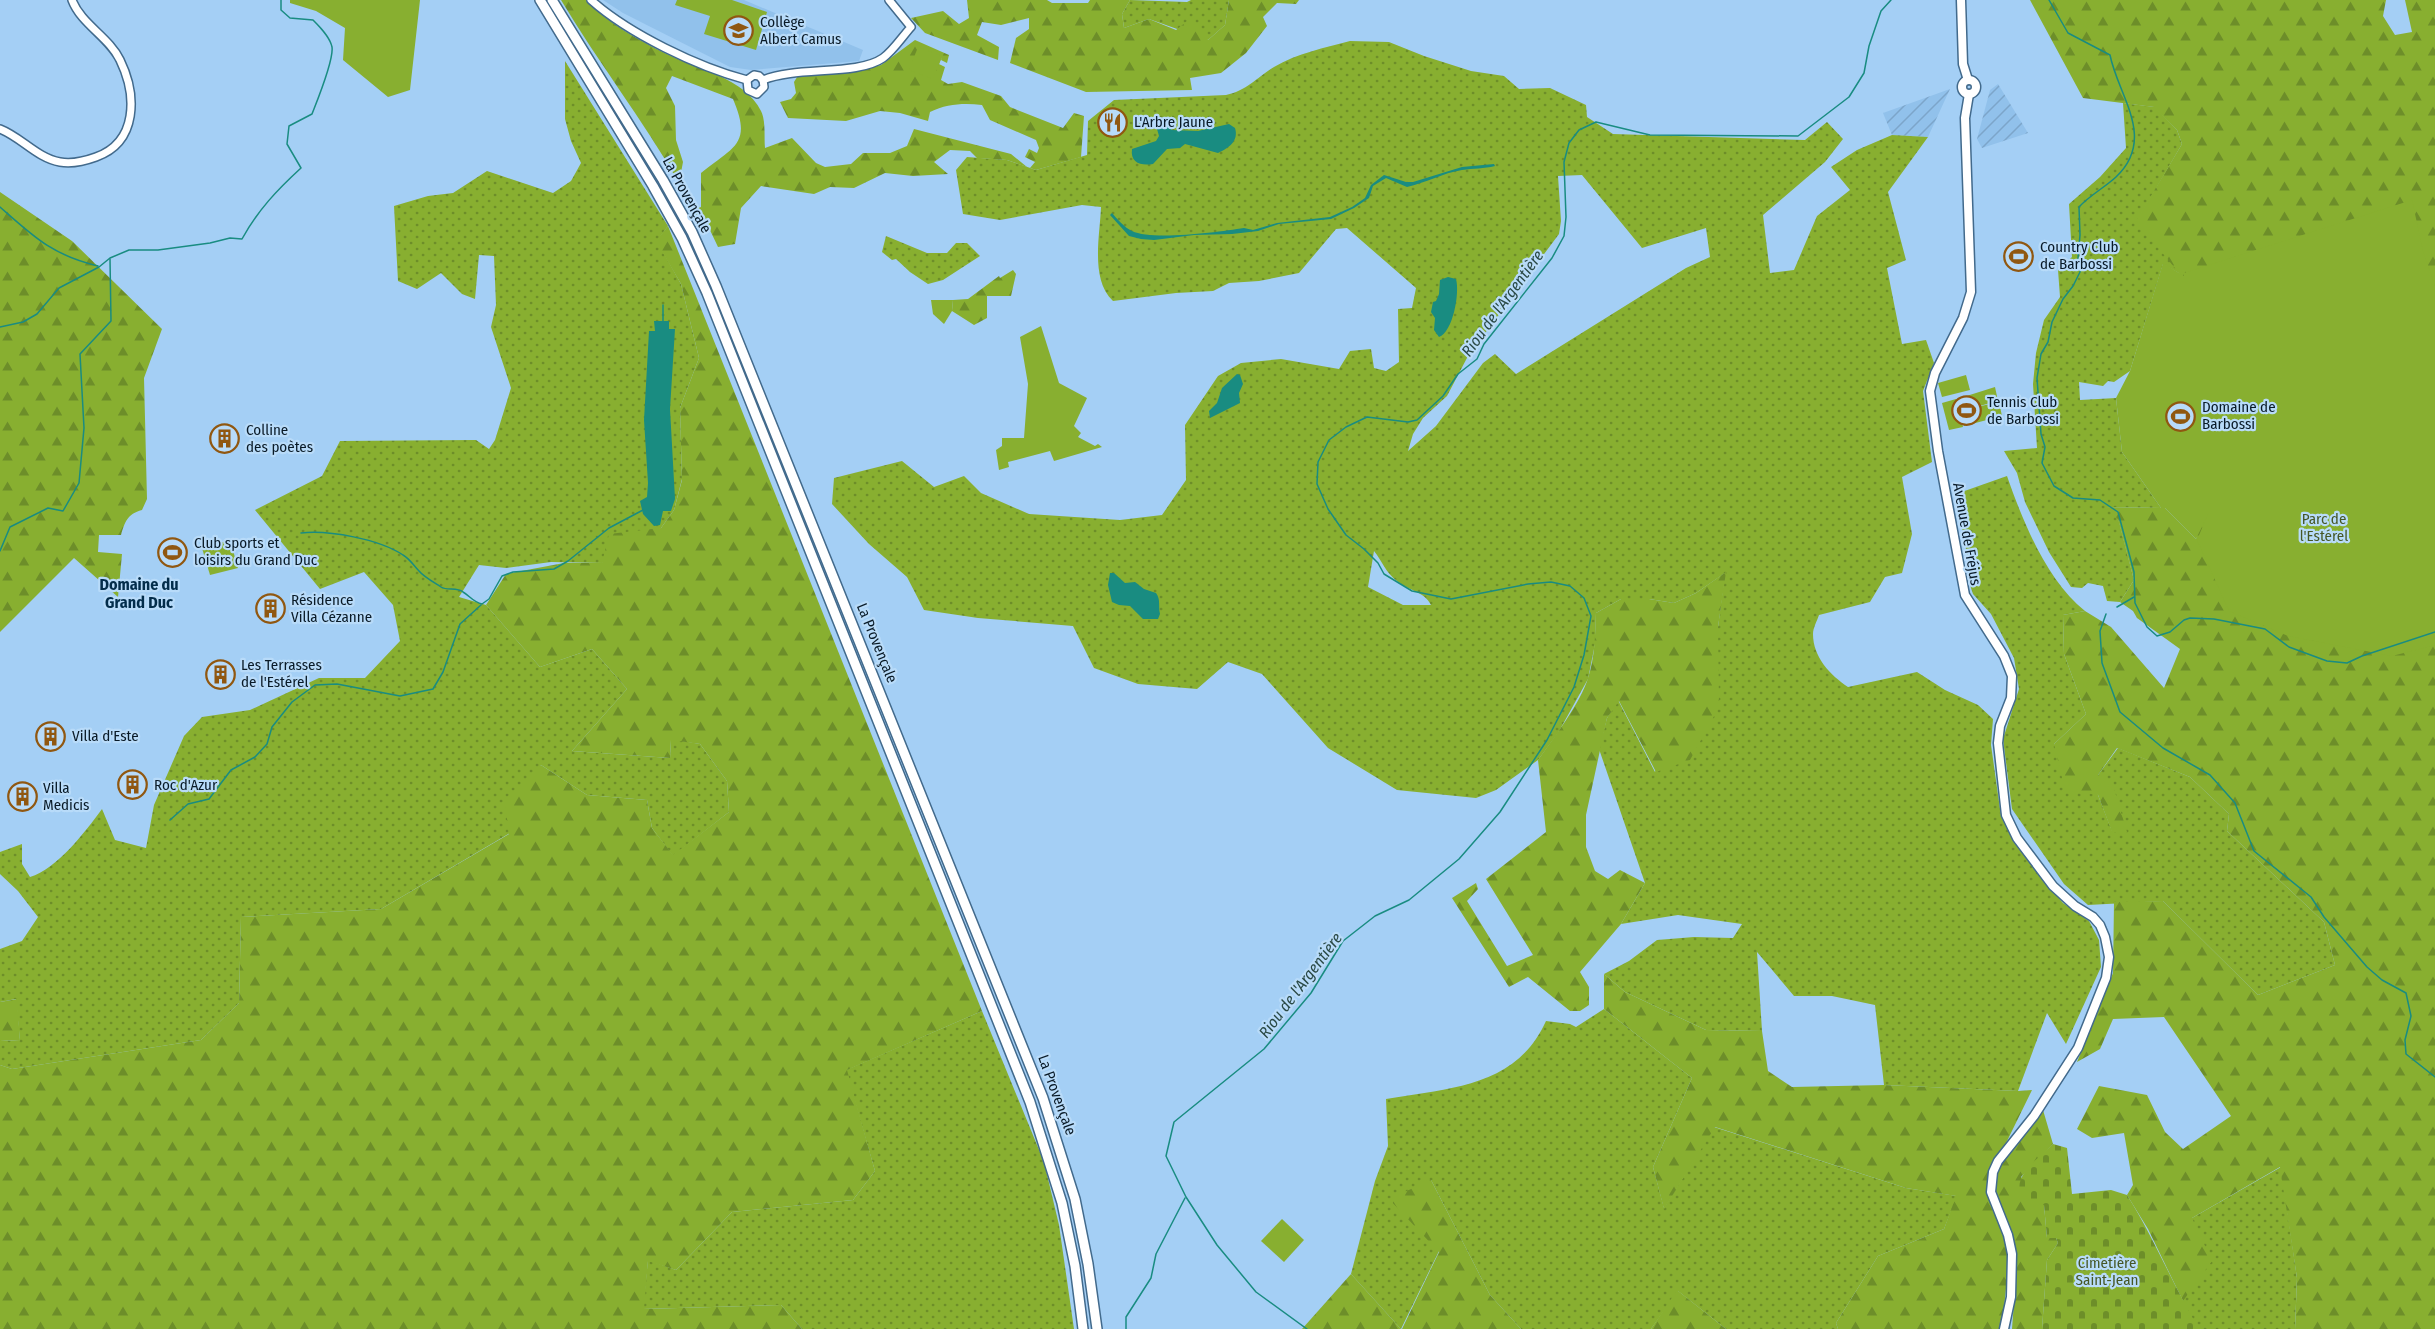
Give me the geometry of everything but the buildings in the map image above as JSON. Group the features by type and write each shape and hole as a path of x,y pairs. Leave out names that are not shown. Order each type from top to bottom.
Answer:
{"highway":[{"name":"La Provençale","path":"540,0 653,186 682,238 707,293 1030,1102 1062,1203 1075,1266 1083,1329"},
{"name":"La Provençale","path":"552,0 633,129 692,232 787,459 1043,1098 1075,1199 1088,1264 1097,1329"}],"main road":[{"name":"Avenue de Fréjus","path":"1961,0 1964,64 1968,80 1976,87 1974,92 1968,94 1965,118 1971,292 1963,318 1935,374 1930,391 1931,403 1965,595 2004,656 2012,676 2011,698 2000,726 1998,743 2009,824 2053,886 2075,906 2093,917 2105,937 2109,957 2106,978 2083,1039 2034,1116 1998,1161 1993,1172 1990,1183 1993,1200 2006,1228 2012,1254 2011,1297 2004,1329"}],"street":[{"path":"0,129 41,154 65,162 89,159 104,154 120,143 123,138 128,128 130,105 121,62 107,39 82,15 72,0"},
{"path":"591,0 625,25 662,45 719,71 747,80"},
{"path":"764,80 786,73 848,68 884,58 911,27 889,0"},
{"path":"747,80 754,75 764,80"},
{"path":"747,80 748,90 757,94 764,87 764,80"}],"shaded area":[{"name":"Collège Albert Camus","path":"603,0 744,0 863,50 859,61 751,70 730,67 623,13"},
{"path":"1998,84 2028,133 1982,148 1977,139 1990,90"},
{"path":"1950,89 1928,137 1892,135 1883,113"},
{"path":"1165,123 1172,130 1198,131 1229,124 1235,128 1236,137 1229,146 1218,153 1185,144 1180,148 1167,149 1153,164 1137,162 1133,158 1132,149 1156,141 1159,136 1157,129"},
{"path":"1494,164 1495,166 1491,167 1455,171 1407,187 1386,178 1373,186 1369,198 1331,219 1279,224 1258,231 1154,240 1141,239 1129,236 1110,215 1112,213 1132,231 1142,234 1170,236 1244,228 1253,230 1277,223 1330,217 1365,198 1371,185 1384,175 1413,182 1462,167"},
{"path":"1448,277 1456,279 1456,302 1452,320 1444,334 1439,337 1434,330 1435,318 1431,312 1433,302 1439,294 1440,280"},
{"path":"654,321 669,321 669,329 675,329 670,409 675,499 671,511 663,511 660,525 654,526 643,514 640,501 647,497 644,420 649,331 655,331"},
{"path":"1237,374 1240,375 1243,384 1239,393 1240,403 1210,418 1209,411 1217,403 1222,388"},
{"path":"1110,573 1114,573 1125,583 1135,582 1144,589 1156,593 1160,614 1158,619 1143,619 1130,606 1112,602 1108,585"}],"green space":[{"path":"290,0 420,0 410,90 388,97 343,60 345,28 316,11 290,3"},
{"path":"561,0 587,0 614,24 635,37 667,54 732,82 744,90 754,100 763,115 765,148 792,138 816,163 825,167 851,164 863,153 890,153 907,146 914,129 1011,154 1027,167 1007,160 977,158 970,151 950,150 934,162 948,174 913,176 885,173 854,188 830,187 814,194 761,186 741,208 735,244 718,247 709,228 701,232 690,211 701,207 701,173 737,143 741,126 733,99 672,76 666,88 675,106 676,140 683,162 679,183"},
{"path":"677,0 732,0 767,12 756,50 704,34 710,16 675,5"},
{"path":"967,0 1047,0 1052,3 1088,3 1090,0 1130,0 1122,14 1124,28 1149,19 1176,30 1191,18 1208,40 1225,25 1229,0 1299,0 1296,4 1277,3 1263,17 1267,26 1246,53 1221,73 1190,78 1192,90 1086,92 1010,63 1016,38 1029,29 1029,18 1001,25 982,22 977,35 999,47 998,60 925,33 911,18 943,11 959,24 969,18"},
{"path":"1130,0 1187,2 1191,0 1229,0 1225,25 1208,40 1149,19 1124,28 1122,14"},
{"path":"2030,0 2386,0 2383,16 2395,35 2412,32 2405,0 2435,0 2435,1329 2295,1329 2297,1278 2280,1167 2192,1218 2212,1261 2183,1301 2148,1229 2127,1195 2133,1185 2124,1133 2092,1138 2077,1129 2099,1086 2147,1095 2165,1132 2183,1149 2231,1116 2164,1017 2113,1019 2100,1049 2077,1062 2113,973 2114,902 2163,901 2258,995 2335,965 2324,922 2227,831 2229,814 2190,777 2117,748 2098,775 2112,782 2127,832 2112,832 2098,795 2065,790 2054,744 2086,714 2064,654 2063,615 2085,611 2111,627 2164,688 2180,649 2137,618 2133,611 2120,602 2134,580 2118,519 2105,507 2165,508 2196,539 2262,292 2188,298 2179,273 2136,221 2182,144 2177,130 2154,107 2083,98"},
{"path":"915,40 949,55 947,63 941,60 942,57 939,64 945,67 941,80 948,84 962,82 1001,96 1010,107 1063,128 1074,113 1084,116 1081,157 1036,170 1030,168 1035,162 1025,157 1029,149 1037,153 1039,148 1036,140 990,120 982,105 962,104 943,107 930,112 928,121 900,113 880,111 846,121 788,118 780,102 791,99 796,93 794,82 799,74 864,69 881,65"},
{"path":"1350,41 1389,42 1471,71 1504,76 1519,89 1550,88 1586,105 1587,117 1613,134 1805,140 1827,122 1843,139 1825,162 1763,215 1770,273 1794,270 1817,216 1850,190 1831,167 1857,150 1892,135 1928,137 1888,192 1906,260 1887,268 1902,344 1926,340 1934,363 1923,391 1932,462 1902,477 1912,534 1902,573 1885,577 1870,602 1819,615 1813,632 1819,658 1835,677 1848,687 1917,672 1945,690 1978,705 1993,719 1991,745 2001,816 2019,847 2045,882 2063,903 2089,921 2099,940 2101,967 2066,1044 2047,1013 2018,1091 1884,1085 1875,1005 1832,996 1794,996 1757,952 1762,1031 1706,1030 1625,992 1604,974 1629,961 1657,940 1694,937 1733,938 1742,924 1678,915 1621,924 1645,883 1599,749 1607,718 1618,700 1655,772 1718,627 1725,573 1696,593 1674,603 1649,599 1621,599 1596,613 1595,644 1588,679 1558,733 1538,760 1496,790 1476,798 1397,790 1328,748 1262,674 1228,662 1197,689 1138,684 1094,668 1073,626 978,618 924,610 907,577 869,544 832,504 834,478 902,461 934,487 964,476 981,493 1029,514 1120,520 1162,515 1186,480 1185,425 1218,376 1241,363 1281,359 1339,369 1350,351 1371,349 1374,368 1386,371 1399,362 1398,309 1412,308 1416,288 1347,228 1336,229 1299,273 1259,281 1229,283 1213,291 1113,301 1101,281 1099,269 1098,244 1101,207 1082,205 1000,220 963,214 956,170 967,157 1007,160 1036,170 1087,155 1088,121 1114,100 1234,93 1283,62 1302,54","holes":["1582,175 1642,248 1706,228 1710,257 1686,268 1516,374 1495,354 1483,363 1436,426 1408,451 1413,434 1423,418 1447,396 1468,356 1559,234 1561,221 1558,176","1374,551 1393,578 1420,594 1431,605 1403,605 1368,587"]},
{"path":"918,47 942,56 933,79 909,70"},
{"path":"565,61 668,226 657,241 681,284 699,358 680,408 682,479 674,510 661,528 602,563 551,562 506,568 479,565 459,597 486,605 540,667 592,649 627,689 572,751 670,758 671,739 700,744 727,781 729,812 673,856 652,828 647,800 587,795 541,765 510,833 381,909 241,917 239,1003 201,1040 12,1069 0,1065 0,1040 20,1041 16,999 0,1002 0,949 22,941 38,917 18,891 0,874 0,852 22,844 22,864 30,877 40,873 70,849 102,809 115,840 146,848 154,805 184,736 202,717 250,710 319,678 365,678 400,641 393,605 364,572 320,589 255,510 322,476 340,441 476,440 489,449 495,440 511,388 491,327 496,305 494,256 479,255 475,299 462,294 441,273 417,289 398,281 394,206 428,196 453,193 487,171 553,193 571,181 581,163 571,141 565,119"},
{"path":"2123,103 2155,107 2177,130 2182,144 2137,221 2184,276 2163,264 2130,371 2114,382 2108,381 2103,386 2079,382 2080,400 2116,398 2122,452 2161,508 2106,507 2118,518 2134,580 2120,602 2107,601 2103,586 2088,583 2082,588 2071,587 2049,552 2025,502 2017,473 2004,451 2037,448 2033,384 2036,353 2044,320 2060,297 2058,270 2072,257 2069,204 2100,177 2126,148"},
{"path":"0,192 72,241 162,329 144,378 147,499 142,510 127,519 121,535 99,535 98,552 122,554 118,597 74,558 0,632"},
{"name":"Parc de l'Estérel","path":"2412,200 2423,251 2435,286 2435,645 2392,656 2288,636 2229,611 2197,540 2208,514 2196,539 2165,508 2161,508 2122,452 2116,398 2130,371 2163,263 2184,276 2184,273"},
{"path":"668,226 982,1011 847,1070 875,1171 853,1200 732,1212 676,1270 648,1261 644,1309 781,1305 802,1329 0,1329 0,1065 12,1069 201,1040 239,1003 241,917 381,909 509,834 504,800 541,765 587,795 647,800 652,828 673,855 729,812 727,781 700,744 671,740 670,758 572,751 627,689 592,649 540,667 486,605 506,574 564,563 602,563 609,534 661,528 674,510 682,480 680,408 699,358 681,284 656,241"},
{"path":"886,236 927,253 947,253 956,243 967,243 980,256 943,280 928,284 896,259 892,260 882,252"},
{"path":"1013,270 1016,274 1011,296 987,296 987,318 974,325 952,311 953,300 968,299 999,276 1000,278"},
{"path":"931,300 953,300 952,311 944,324 933,314"},
{"path":"1041,326 1059,383 1087,398 1074,426 1081,433 1078,437 1102,447 1054,461 1050,451 1008,462 1009,467 999,470 996,450 1002,446 1002,438 1024,438 1028,384 1020,337"},
{"path":"1966,375 1970,390 1942,397 1938,383"},
{"path":"1995,387 1998,401 1972,408 1999,402 2002,416 1964,426 1957,399"},
{"path":"1956,399 1963,427 1949,430 1942,403"},
{"path":"2007,476 2038,550 2059,584 2085,611 2063,615 2064,654 2086,714 2054,744 2098,795 2112,831 2098,775 2118,748 2190,777 2229,814 2227,831 2324,922 2335,965 2258,995 2163,901 2088,905 2064,884 2012,809 2003,739 2019,689 2014,658 1991,614 1973,594 1968,579 1968,560 1956,494"},
{"path":"230,540 238,568 210,575 202,548"},
{"path":"1726,572 1718,627 1719,707 1690,760 1656,772 1619,701 1607,718 1586,815 1586,847 1595,871 1608,879 1620,870 1645,883 1621,924 1580,972 1589,987 1589,1005 1580,1011 1570,1011 1528,977 1509,987 1452,898 1476,883 1478,889 1467,901 1507,966 1533,955 1486,879 1546,832 1538,760 1566,720 1584,688 1593,654 1596,613 1621,599 1649,599 1674,603 1696,593"},
{"path":"1604,974 1625,992 1706,1030 1762,1031 1768,1071 1792,1087 1884,1085 2032,1090 1987,1182 1990,1201 2004,1234 2009,1260 2004,1308 1999,1329 1838,1329 1836,1323 1878,1256 1944,1229 1956,1196 1906,1188 1715,1127 1664,1209 1653,1167 1692,1078 1604,1009"},
{"path":"17,999 20,1041 0,1040 0,1002"},
{"path":"1604,1009 1692,1078 1653,1167 1664,1208 1714,1127 1906,1188 1957,1196 1944,1229 1878,1256 1836,1323 1838,1329 1726,1329 1678,1291 1651,1329 1521,1329 1490,1295 1431,1180 1439,1251 1401,1329 1351,1274 1375,1181 1388,1146 1386,1099 1433,1092 1478,1081 1499,1072 1517,1060 1533,1043 1546,1021 1576,1027"},
{"path":"982,1011 1044,1162 1059,1225 1074,1329 802,1329 781,1305 643,1309 648,1260 676,1270 732,1212 853,1200 875,1171 846,1070"},
{"path":"2043,1110 2053,1144 2021,1177 2044,1205 2047,1238 2056,1238 2058,1243 2047,1260 2042,1329 2012,1329 2016,1275 1994,1195 1994,1179 2003,1160"},
{"name":"Cimetière Saint-Jean","path":"2053,1144 2067,1148 2072,1194 2111,1190 2127,1195 2199,1329 2042,1329 2047,1260 2058,1243 2056,1238 2047,1238 2044,1205 2033,1205 2025,1200 2020,1190 2020,1183 2028,1168"},
{"path":"2281,1167 2297,1278 2295,1329 2197,1329 2177,1306 2183,1301 2192,1218"},
{"path":"1431,1180 1490,1295 1521,1329 1402,1329 1439,1252 1389,1199"},
{"path":"1282,1219 1304,1240 1284,1262 1261,1241"},
{"path":"1351,1274 1401,1329 1302,1329"},
{"path":"1677,1290 1726,1329 1651,1329"}],"waterway":[{"path":"0,327 23,322 37,314 59,288 99,267 110,258 129,250 158,250 230,238 242,239 269,201 301,168 287,144 289,126 312,114 332,53 329,40 319,26 313,20 290,18 281,10 281,0"},
{"name":"Riou de l'Argentière","path":"1307,1329 1256,1292 1217,1245 1186,1197 1166,1156 1174,1122 1264,1049 1311,993 1343,941 1375,916 1409,900 1459,859 1500,812 1547,740 1574,687 1584,655 1591,616 1584,598 1570,586 1551,582 1528,584 1451,599 1412,591 1384,574 1378,563 1346,535 1328,509 1317,484 1318,462 1329,440 1346,427 1367,417 1408,422 1417,420 1443,396 1458,374 1477,359 1484,344 1552,258 1564,236 1566,217 1564,162 1569,143 1579,130 1596,122 1650,135 1798,136 1849,97 1864,73 1869,46 1881,11 1891,0"},
{"path":"2049,0 2068,33 2110,55 2134,132 2133,147 2128,162 2116,177 2079,207 2080,272 2052,322 2048,342 2041,354 2037,378 2041,434 2045,447 2042,463 2054,486 2073,498 2100,500 2118,512 2134,572 2135,603 2147,627 2157,636 2170,632 2184,620 2190,618 2214,619 2265,629 2289,647 2327,661 2347,663 2435,632"},
{"path":"0,207 44,244 82,262 98,266"},
{"path":"0,551 10,527 48,508 63,511 79,483 84,428 80,354 111,321 110,259"},
{"path":"663,305 663,321"},
{"path":"301,533 339,534 381,544 405,557 441,587 461,591 482,604 489,599 502,576 513,572 554,569 568,561 609,528 643,510"},
{"path":"2117,607 2134,597"},
{"path":"170,820 188,804 209,799 231,770 255,757 267,744 272,727 292,702 315,685 337,684 400,696 433,689 443,672 460,624 481,605"},
{"path":"2106,614 2100,631 2102,663 2120,712 2163,748 2210,775 2235,803 2254,851 2311,897 2324,917 2367,967 2382,980 2406,993 2411,1016 2405,1040 2406,1054 2435,1077"},
{"path":"1126,1329 1126,1317 1151,1278 1156,1254 1185,1198"}],"place":[{"name":"Collège Albert Camus","path":"739,31"},
{"name":"L'Arbre Jaune","path":"1113,122"},
{"name":"Country Club de Barbossi","path":"2019,256"},
{"name":"Tennis Club de Barbossi","path":"1966,411"},
{"name":"Domaine de Barbossi","path":"2181,416"},
{"name":"Colline des poètes","path":"225,439"},
{"name":"Club sports et loisirs du Grand Duc","path":"173,552"},
{"name":"Résidence Villa Cézanne","path":"270,609"},
{"name":"Les Terrasses de l'Estérel","path":"220,674"},
{"name":"Villa d'Este","path":"51,736"},
{"name":"Roc d'Azur","path":"133,785"},
{"name":"Villa Medicis","path":"22,797"}],"district":[{"name":"Domaine du Grand Duc","path":"139,593"}]}
